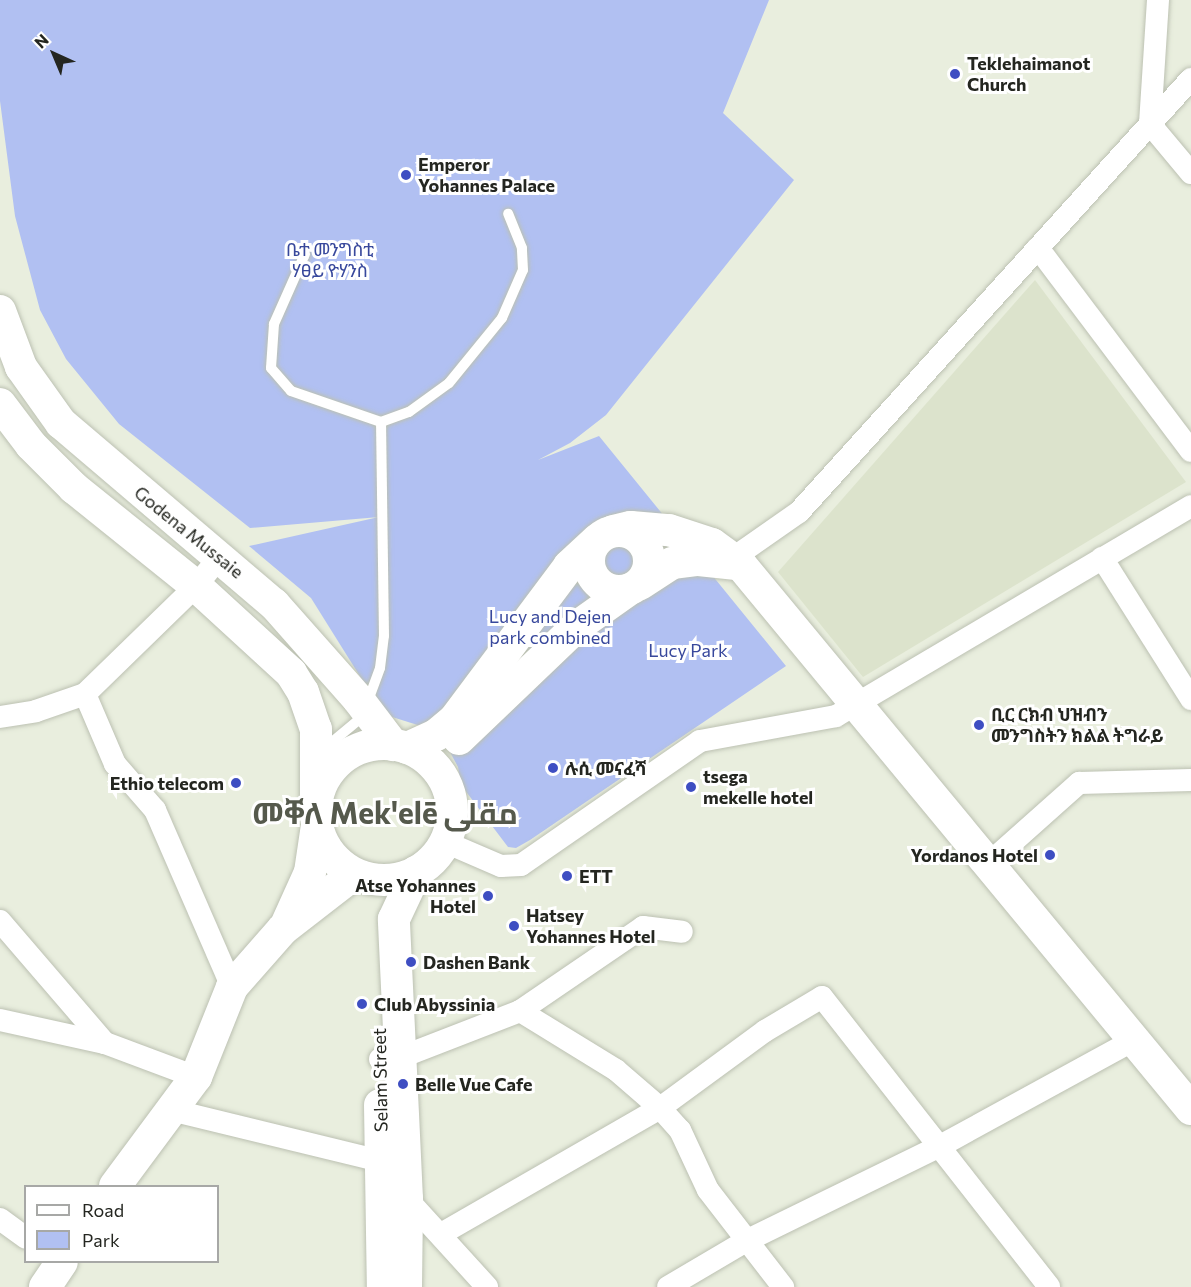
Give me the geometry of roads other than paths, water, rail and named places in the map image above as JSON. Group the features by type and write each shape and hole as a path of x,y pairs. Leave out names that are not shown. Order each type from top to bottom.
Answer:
{"street":[{"path":"1158,0 1150,124 1191,173"},
{"path":"440,774 450,752 475,723 575,628 672,563 698,560 734,562 799,512 1191,79"},
{"path":"1038,248 1191,451"},
{"name":"Godena Mussaie","path":"0,311 21,367 61,423 220,556 289,620 400,747"},
{"name":"Godena Mussaie","path":"0,404 52,468 196,586 291,674 311,711 318,754 317,818"},
{"path":"445,842 501,866 521,865 700,741 836,716 1191,506"},
{"path":"283,929 310,872 323,783 340,761 365,747 400,747 436,735 454,720 569,566 605,536 631,527 669,530 712,544 734,562 988,864 1132,1041 1191,1108"},
{"path":"629,532 646,547 649,563 635,586 614,592 595,581 588,560 605,536 629,532"},
{"path":"0,717 36,711 85,694 196,586 220,556"},
{"path":"1102,558 1191,699"},
{"path":"85,694 115,764 155,810 232,987"},
{"path":"317,818 328,851 358,875 389,880 416,872 438,854 445,842 452,807 440,774 400,747"},
{"path":"988,864 1079,783 1191,780"},
{"path":"383,1287 391,1156 390,1059 394,919 416,872"},
{"path":"117,1185 196,1077 232,987 283,929 358,875"},
{"name":"Selam Street","path":"358,875 371,891 376,915 390,1059"},
{"path":"0,921 105,1043"},
{"path":"390,1059 520,1011 643,927 682,932"},
{"path":"441,1234 660,1108 765,1031 822,997 942,1145 1049,1287"},
{"path":"520,1011 616,1070 660,1108 680,1130 708,1190 783,1287"},
{"path":"0,1020 105,1043 196,1077"},
{"path":"668,1287 746,1241 942,1145 1132,1041"},
{"path":"171,1110 391,1156"},
{"name":"Selam Street","path":"391,1156 407,1199 406,1287"},
{"path":"407,1199 487,1287"},
{"path":"0,1220 24,1237"}],"lane":[{"path":"305,254 271,334 271,368 291,391 381,422 409,412 449,383 502,318 523,270 522,248 508,214"},
{"path":"318,754 349,731 366,708 380,668 384,636 381,422"}],"place":[{"name":"Teklehaimanot Church","path":"955,74"},
{"name":"Emperor Yohannes Palace","path":"406,175"},
{"name":"ቢር ርክብ ህዝብን መንግስትን ክልል ትግራይ","path":"979,725"},
{"name":"ሉሲ መናፈሻ","path":"553,768"},
{"name":"Ethio telecom","path":"236,783"},
{"name":"tsega mekelle hotel","path":"691,787"},
{"name":"Yordanos Hotel","path":"1050,855"},
{"name":"ETT","path":"567,876"},
{"name":"Atse Yohannes Hotel","path":"488,896"},
{"name":"Hatsey Yohannes Hotel","path":"514,926"},
{"name":"Dashen Bank","path":"411,962"},
{"name":"Club Abyssinia","path":"362,1004"},
{"name":"Belle Vue Cafe","path":"403,1084"}],"district":[{"name":"መቐለ Mek'elē مقلى","path":"385,812"}],"park label":[{"name":"ቤተ መንግስቲ ሃፀይ ዮሃንስ","path":"330,260"},
{"name":"Lucy and Dejen park combined","path":"550,627"},
{"name":"Lucy Park","path":"688,650"}]}
